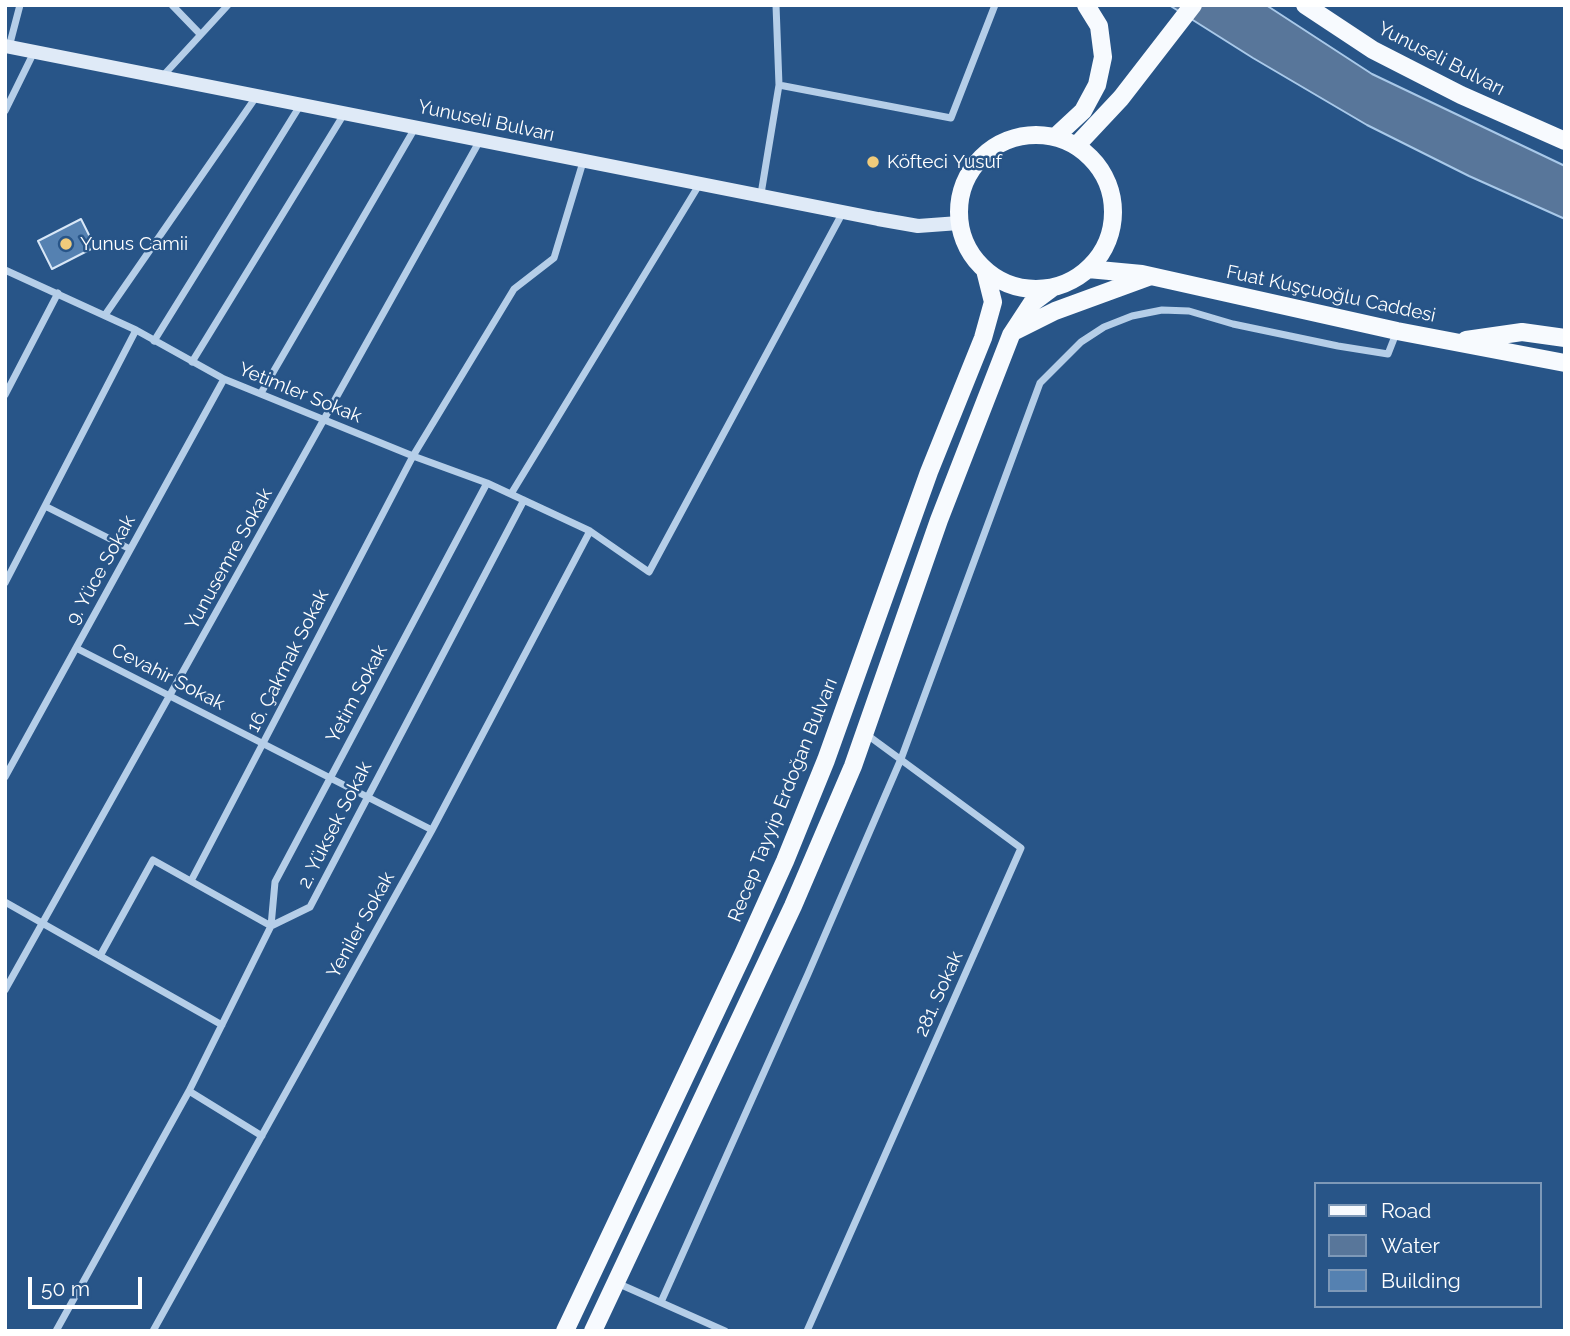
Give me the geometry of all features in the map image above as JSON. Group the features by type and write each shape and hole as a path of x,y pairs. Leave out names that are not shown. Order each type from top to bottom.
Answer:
{"main road":[{"path":"1055,137 1083,111 1097,85 1103,57 1099,26 1086,5"},
{"path":"1076,146 1121,99 1193,5"},
{"name":"Yunuseli Bulvarı","path":"1305,5 1373,51 1461,95 1565,141"},
{"name":"Yunuseli Bulvarı","path":"7,47 301,104 479,142 918,226 959,223"},
{"path":"1040,135 1055,137 1076,146 1103,174 1112,203 1109,237 1102,252 1088,269 1067,283 1052,288 1018,287 1000,281 975,260 965,242 959,223 964,183 982,157 995,147 1016,138 1040,135"},
{"name":"Fuat Kuşçuoğlu Caddesi","path":"1088,269 1151,276 1397,331 1565,363"},
{"name":"Recep Tayyip Erdoğan Bulvarı","path":"565,1331 743,954 826,760 929,472 983,338 993,302 985,270"},
{"path":"1012,333 1055,311 1151,276"},
{"path":"593,1331 793,906 853,766 939,520 1012,333 1032,303 1052,288"},
{"path":"1452,342 1522,332 1565,338"}],"street":[{"path":"7,47 20,5"},
{"path":"172,5 200,34"},
{"path":"161,78 228,5"},
{"path":"761,194 779,85 776,5"},
{"path":"779,85 951,118 995,5"},
{"path":"5,111 34,52"},
{"path":"104,315 256,96"},
{"path":"154,341 301,104"},
{"path":"192,362 344,114"},
{"path":"261,393 415,128"},
{"name":"Yunusemre Sokak","path":"5,990 479,142"},
{"name":"16. Çakmak Sokak","path":"191,881 413,456 514,289 554,258 583,162"},
{"path":"511,494 699,185"},
{"name":"Yetimler Sokak","path":"5,270 136,330 224,379 524,500 590,531 649,572 843,212"},
{"path":"5,396 58,293"},
{"path":"661,1302 901,760 1040,383 1081,342 1104,327 1132,316 1162,310 1189,311 1233,324 1388,354 1397,331"},
{"path":"6,578 136,330"},
{"name":"9. Yüce Sokak","path":"5,777 224,379"},
{"name":"Yetim Sokak","path":"271,926 275,882 487,483"},
{"name":"2. Yüksek Sokak","path":"271,926 310,907 524,500"},
{"path":"45,506 130,550"},
{"name":"Yeniler Sokak","path":"153,1331 432,830 590,531"},
{"name":"Cevahir Sokak","path":"76,648 432,830"},
{"name":"281. Sokak","path":"807,1331 1021,848 865,733"},
{"path":"56,1331 189,1091 271,926 153,860 100,956"},
{"path":"5,902 222,1025"},
{"path":"189,1091 261,1136"},
{"path":"617,1283 725,1331"}],"water":[{"path":"1169,5 1266,5 1372,74 1565,166 1565,219 1469,176 1367,125"}],"building":[{"name":"Yunus Camii","path":"81,219 95,247 52,269 38,241"}],"place":[{"name":"Köfteci Yusuf","path":"873,162"},
{"name":"Yunus Camii","path":"66,244"}]}
